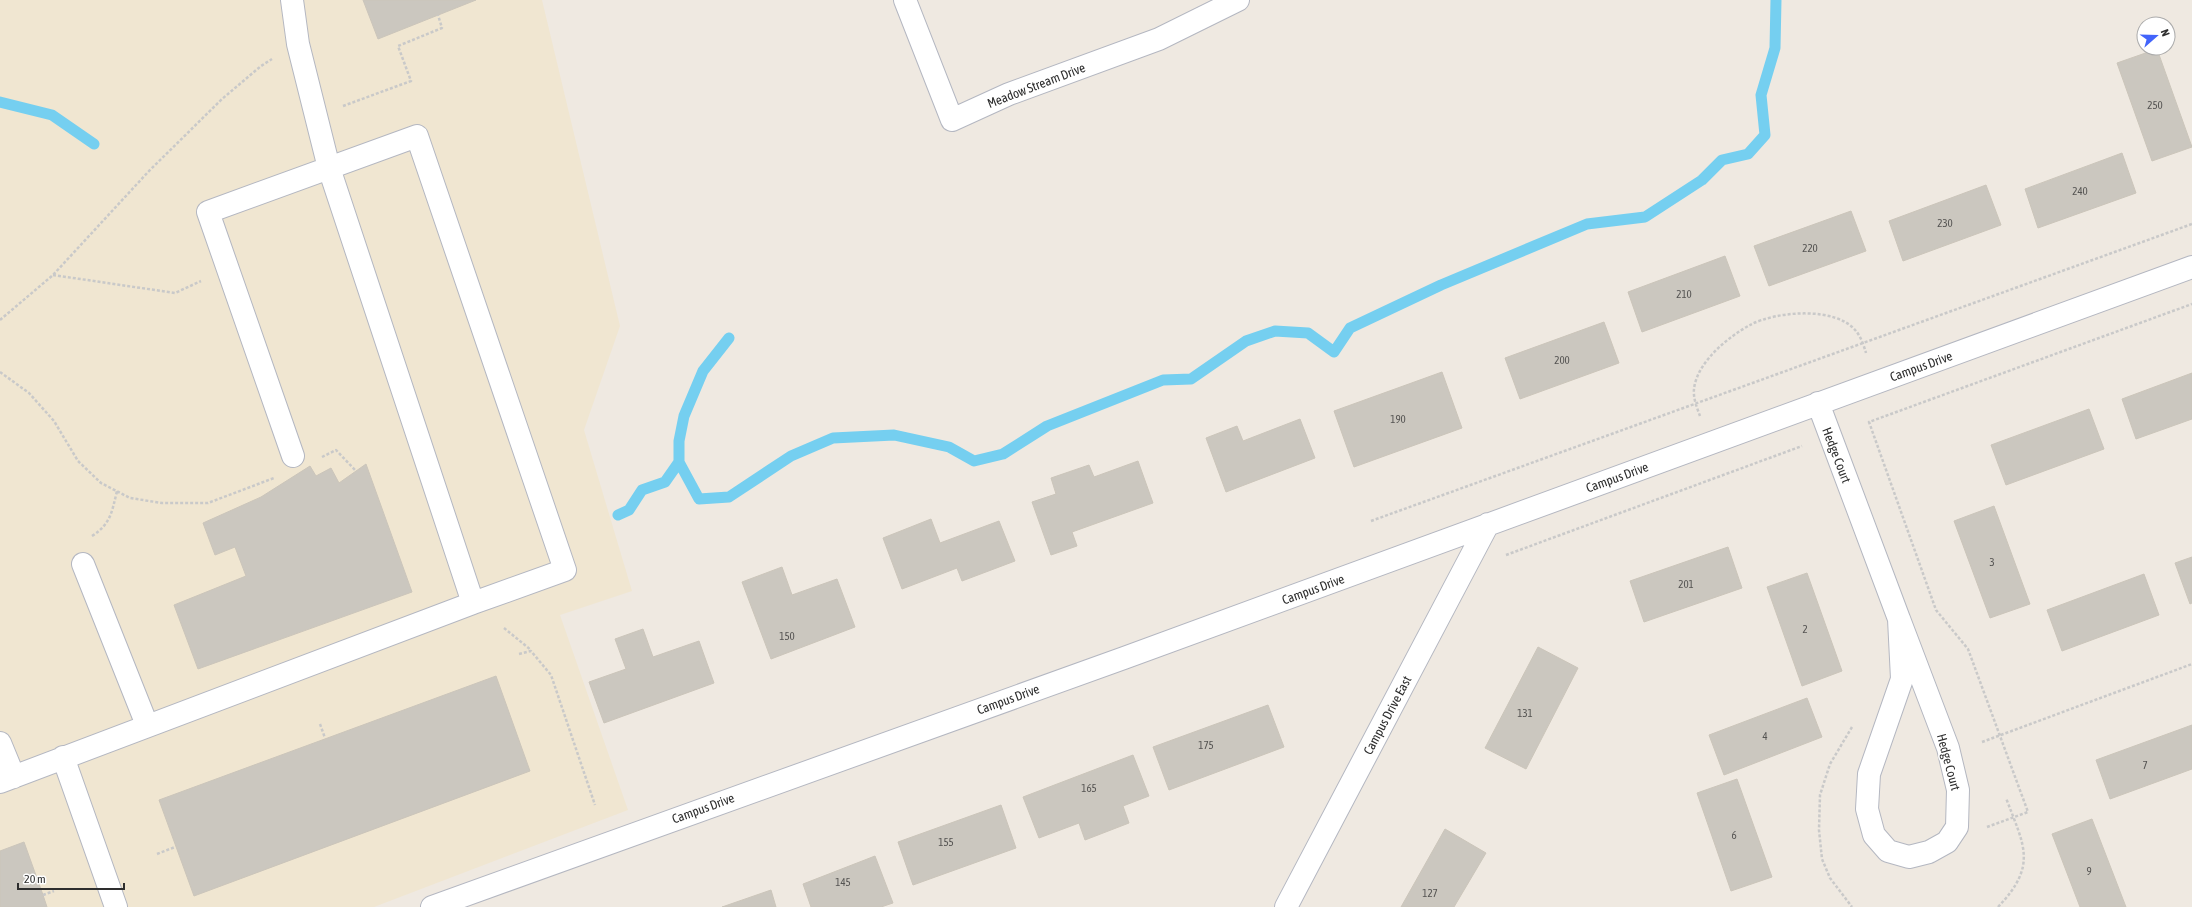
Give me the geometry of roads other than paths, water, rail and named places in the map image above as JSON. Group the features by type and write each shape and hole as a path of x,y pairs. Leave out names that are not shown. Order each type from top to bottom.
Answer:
{"street":[{"path":"292,0 298,44 329,168 474,603"},
{"name":"Meadow Stream Drive","path":"905,0 952,120 1009,94 1159,39 1238,0"},
{"path":"0,743 7,779 147,725 564,570 417,136 208,212 293,456"},
{"name":"Campus Drive","path":"432,907 1124,658 2192,267"},
{"name":"Hedge Court","path":"1818,403 1948,748 1958,790 1958,827 1947,842 1928,852 1909,857 1888,851 1874,834 1867,809 1869,774 1902,679 1899,619"},
{"name":"Campus Drive East","path":"1286,907 1488,524"},
{"path":"83,564 147,725"},
{"path":"62,757 116,907"}],"waterway":[{"path":"618,515 629,510 642,490 665,482 679,462 699,499 729,497 791,456 833,438 894,435 949,447 974,461 1003,454 1047,426 1163,380 1191,379 1246,341 1275,331 1308,333 1334,352 1350,328 1441,285 1587,224 1645,217 1702,180 1722,160 1748,154 1765,135 1761,95 1775,48 1776,0"},
{"path":"0,102 52,115 94,144"},
{"path":"679,462 679,441 684,416 703,371 729,338"}]}
